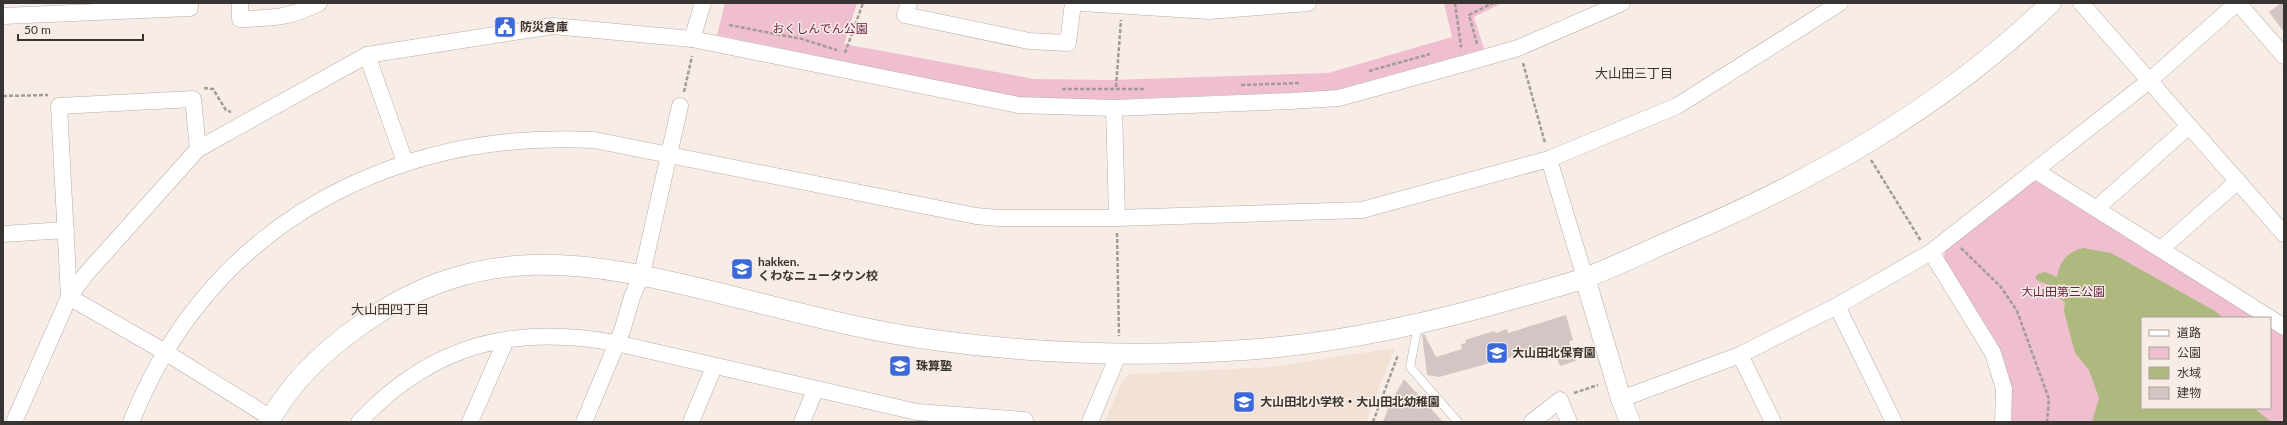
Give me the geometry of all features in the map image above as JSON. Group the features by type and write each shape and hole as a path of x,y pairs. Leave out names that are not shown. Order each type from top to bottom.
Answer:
{"street":[{"path":"3,16 190,8 190,3"},
{"path":"240,3 240,19 295,15 319,3"},
{"path":"694,39 703,3"},
{"path":"909,3 905,15 1029,41 1068,43 1073,3"},
{"path":"1082,3 1122,7 1168,6 1209,11 1308,3"},
{"path":"14,422 69,297 86,274 198,149 367,56 553,26 694,39 1006,103 1114,108 1340,98 1518,48 1622,3"},
{"path":"131,422 165,352 215,285 261,243 331,195 364,178 404,162 479,145 545,139 594,140 976,216 998,218 1117,218 1362,210 1549,159 1677,106 1840,3"},
{"path":"69,297 165,352 270,420 316,359 375,315 440,282 473,272 502,267 555,264 642,274 857,327 933,340 1020,348 1119,353 1250,350 1309,343 1418,324 1490,306 1585,278 1742,210 1864,146 1973,71 2023,30 2051,3"},
{"path":"2081,3 2284,234"},
{"path":"1621,399 1740,355 1838,306 1930,253 2149,81 2237,3 2284,56"},
{"path":"367,56 404,162"},
{"path":"69,297 59,106 193,99 198,149"},
{"path":"584,422 616,344 642,274 680,106"},
{"path":"1114,108 1117,218"},
{"path":"2097,208 2189,126"},
{"path":"1549,159 1621,399 1630,422"},
{"path":"2036,171 2268,317"},
{"path":"2161,249 2238,181"},
{"path":"3,234 66,230"},
{"path":"1930,253 1993,353 2004,389 2004,422"},
{"path":"1838,306 1894,422"},
{"path":"2271,319 2284,327"},
{"path":"359,422 381,400 413,375 455,354 482,344 524,336 564,336 616,344 815,390 915,417 1025,420 1024,422"},
{"path":"470,422 506,340"},
{"path":"1090,422 1119,353"},
{"path":"1740,355 1772,422"},
{"path":"691,422 714,367"},
{"path":"802,422 815,390"},
{"path":"1532,422 1560,400 1569,422"}],"lane":[{"path":"1418,324 1410,367 1458,422"}],"path":[{"path":"845,53 863,3"},
{"path":"1455,3 1461,46 1456,48"},
{"path":"1481,59 1469,15 1493,3"},
{"path":"1116,87 1122,7"},
{"path":"729,24 802,39 852,54"},
{"path":"680,106 694,39"},
{"path":"1518,48 1549,159"},
{"path":"1366,73 1435,54"},
{"path":"1239,85 1305,82"},
{"path":"1060,89 1116,87 1146,89"},
{"path":"3,96 58,94 59,106"},
{"path":"1869,158 1930,253"},
{"path":"1117,218 1119,353"},
{"path":"1950,237 2001,287 2017,311 2049,399 2047,422"},
{"path":"1373,422 1400,351"},
{"path":"1560,400 1600,384"}],"shaded area":[{"name":"大山田北小学校・大山田北幼稚園","path":"1395,348 1366,422 1105,422 1122,381 1130,374 1270,367"}],"green space":[{"name":"おくしんでん公園","path":"725,3 857,3 844,44 1034,79 1110,80 1328,73 1452,37 1444,3 1502,3 1474,17 1484,49 1332,91 1099,100 1015,97 717,35"},
{"name":"大山田第三公園","path":"2037,179 2255,317 2141,317 2141,409 2271,409 2271,327 2284,335 2284,422 2012,422 2011,390 1999,349 1944,258 1945,250"}],"water":[{"path":"2083,248 2111,253 2215,311 2222,317 2141,317 2141,409 2255,409 2271,422 2092,422 2099,398 2089,370 2075,353 2064,311 2065,302 2055,294 2053,286 2040,282 2035,278 2038,274 2045,272 2057,277 2062,262 2065,258"}],"building":[{"path":"2281,3 2284,3 2284,32 2269,12"},
{"name":"大山田北保育園","path":"1566,315 1573,340 1569,342 1576,361 1560,366 1552,346 1439,377 1427,375 1422,335 1424,334 1436,357 1462,349 1461,344 1466,343 1465,340 1494,331 1496,333 1507,329 1508,333"},
{"path":"1404,379 1443,422 1383,422 1389,406"}],"place":[{"name":"防災倉庫","path":"505,27"},
{"name":"hakken. くわなニュータウン校","path":"742,269"},
{"name":"大山田北保育園","path":"1497,353"},
{"name":"珠算塾","path":"900,366"},
{"name":"大山田北小学校・大山田北幼稚園","path":"1244,402"}],"district":[{"name":"大山田三丁目","path":"1634,73"},
{"name":"大山田四丁目","path":"390,309"}]}
